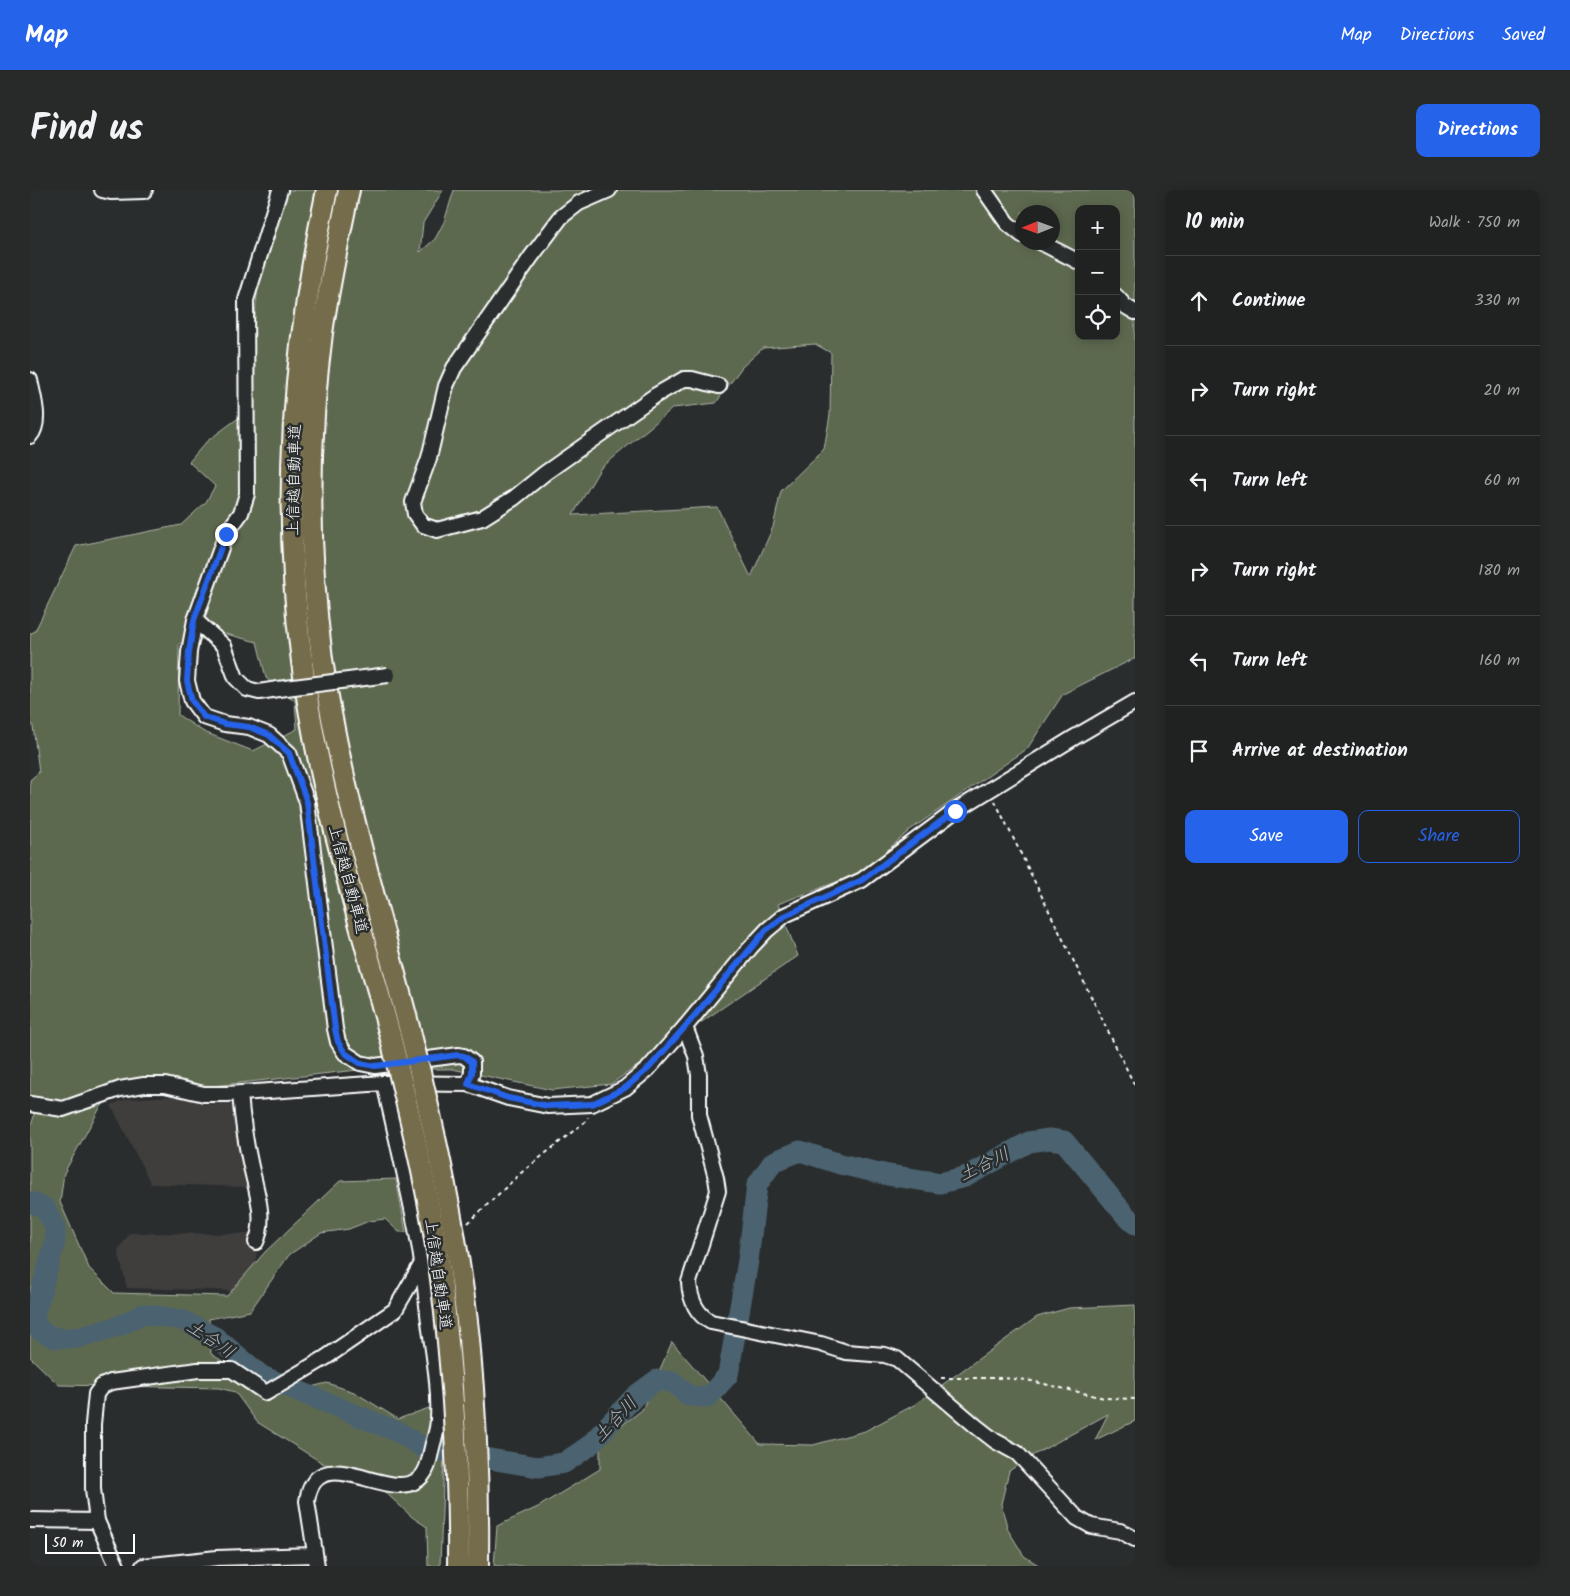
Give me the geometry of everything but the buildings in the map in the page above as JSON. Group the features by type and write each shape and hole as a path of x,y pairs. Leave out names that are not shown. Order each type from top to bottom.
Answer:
{"highway":[{"name":"上信越自動車道","path":"327,190 310,276 296,383 290,494 296,609 310,716 322,773 443,1176 467,1329 477,1460 478,1566"},
{"name":"上信越自動車道","path":"349,190 324,324 316,403 312,494 317,608 322,658 342,768 400,1033 440,1278 454,1412 458,1566"}],"street":[{"path":"102,190 111,192 145,190"},
{"path":"280,190 246,300 246,494 242,513 226,534 194,620 187,681 192,701 204,717 225,724 249,727 269,735 289,753 299,775 307,802 335,1029 338,1042 345,1053 360,1063 375,1066 442,1056 464,1056 472,1062 472,1073 468,1084"},
{"path":"609,190 579,203 561,217 454,368 446,386 429,458 413,502 415,514 423,525 437,530 482,518 514,498 545,473 656,395 684,379 692,379 719,386"},
{"path":"984,190 1007,223 1015,229"},
{"path":"1056,250 1075,260"},
{"path":"1120,300 1135,312"},
{"path":"30,380 36,410 34,432 30,436"},
{"path":"194,620 224,646 236,678 247,689 259,692 388,675"},
{"path":"30,1104 63,1109 120,1089 144,1085 166,1085 204,1094 240,1094 384,1083 468,1084 508,1098 548,1106 592,1104 625,1088 648,1069 766,930 785,916 862,880 955,811 1135,702"},
{"path":"685,1027 696,1056 699,1116 718,1191 689,1282 690,1294 695,1308 704,1318 711,1322 821,1344 846,1352 885,1355 897,1359 995,1441 1017,1453 1077,1518 1091,1526 1120,1532 1135,1539"},
{"path":"143,1566 217,1558 316,1560 307,1501 308,1492 316,1480 326,1472 341,1473 398,1485 411,1485 421,1479 427,1470 438,1421 438,1394 422,1265 404,1170 384,1083"},
{"path":"240,1094 250,1164 258,1195 260,1232 256,1242"},
{"path":"117,1566 97,1521 93,1488 93,1424 96,1394 102,1386 111,1382 198,1370 232,1370 266,1393 325,1358 395,1310 422,1265"},
{"path":"30,1520 97,1521"}],"path":[{"path":"995,801 1135,1086"},
{"path":"464,1226 521,1174 587,1120 592,1104"},
{"path":"919,1379 1001,1378 1027,1380 1104,1398 1135,1399"}],"shaded area":[{"path":"172,1096 205,1104 236,1102 250,1187 151,1184 111,1105 126,1099"},
{"path":"130,1233 252,1234 257,1251 251,1291 127,1288 118,1250"}],"green space":[{"path":"274,190 443,190 423,223 420,252 435,239 444,222 454,190 1135,190 1135,658 1063,694 1027,749 910,830 863,872 778,904 798,956 611,1084 552,1090 452,1069 367,1069 212,1086 124,1081 100,1108 64,1173 60,1202 89,1268 114,1293 227,1296 265,1252 340,1181 396,1179 406,1232 399,1232 385,1219 369,1221 349,1229 321,1233 289,1255 250,1311 209,1319 211,1354 278,1395 327,1383 354,1392 398,1419 429,1408 445,1431 440,1566 428,1566 427,1527 412,1517 358,1467 324,1464 257,1422 235,1392 219,1388 59,1385 30,1357 30,1129 34,1116 30,1096 30,780 39,772 33,726 30,722 30,634 35,631 76,546 181,525 206,502 215,486 189,462 206,442 253,407 254,326 258,285","holes":["815,344 831,353 830,415 824,449 781,491 773,527 751,577 717,507 573,515 600,469 673,408 716,403 742,367 763,348","226,634 257,642 266,678 295,701 297,729 253,751 204,732 178,715 179,644"]},
{"path":"1135,1305 1135,1421 1095,1440 1108,1414 1028,1458 1009,1471 1001,1504 1008,1530 1024,1556 1040,1566 494,1566 497,1526 538,1507 600,1469 600,1442 642,1410 672,1342 760,1444 813,1445 865,1431 914,1405 1037,1317 1069,1308"}],"waterway":[{"name":"土合川","path":"30,1202 45,1208 55,1227 55,1242 34,1317 39,1330 55,1338 77,1338 119,1326 144,1314 182,1320 215,1337 262,1376 400,1433 424,1448 538,1467 564,1463 589,1446 635,1396 657,1380 673,1382 689,1396 708,1397 728,1375 748,1261 757,1185 773,1162 800,1151 840,1164 888,1175 940,1183 965,1177 1029,1142 1049,1139 1064,1141 1126,1216 1135,1224"}],"route":[{"path":"226,534 194,620 187,681 192,701 204,717 225,724 249,727 269,735 289,753 299,775 307,802 335,1029 338,1042 345,1053 360,1063 375,1066 442,1056 464,1056 472,1062 472,1073 468,1084 508,1098 548,1106 592,1104 625,1088 648,1069 766,930 785,916 862,880 955,811"}]}
